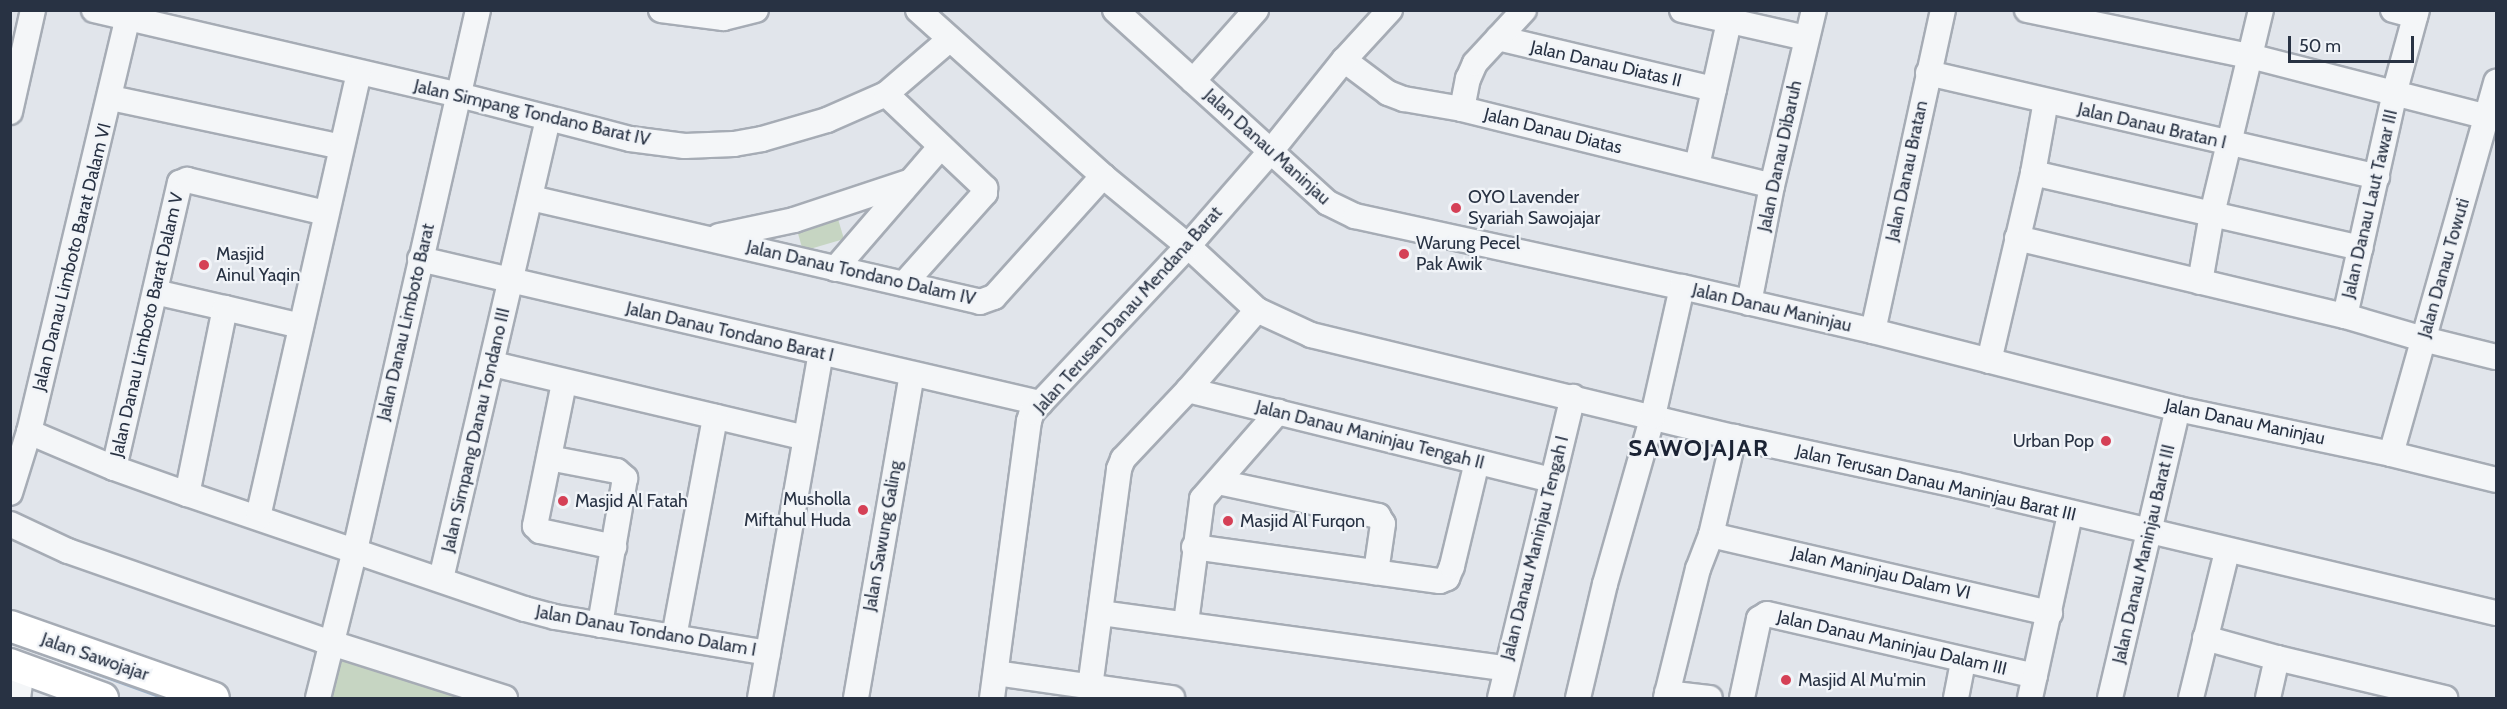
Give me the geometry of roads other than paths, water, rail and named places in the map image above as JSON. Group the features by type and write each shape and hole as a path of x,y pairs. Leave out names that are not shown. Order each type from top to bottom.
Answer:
{"main road":[{"name":"Jalan Sawojajar","path":"10,626 213,699"},
{"name":"Jalan Sawojajar","path":"16,667 103,699"}],"street":[{"path":"10,112 14,79 33,10"},
{"name":"Jalan Simpang Tondano Barat IV","path":"94,10 128,20 660,143 724,145 805,128 886,94 949,40"},
{"name":"Jalan Danau Limboto Barat","path":"318,699 355,549 478,10"},
{"path":"661,10 723,18 756,10"},
{"path":"918,10 1103,176 1188,246 1257,310 1188,390 1123,459 1119,469 1090,687"},
{"name":"Jalan Danau Maninjau","path":"1115,10 1328,203 1355,216 1681,292 1749,303 1873,331 2178,409 2391,454 2496,480"},
{"path":"1193,81 1256,10"},
{"name":"Jalan Terusan Danau Mendana Barat","path":"992,699 1029,421 1040,403 1188,246 1344,60 1390,10"},
{"path":"1462,110 1471,71 1524,10"},
{"path":"1683,10 1806,38"},
{"name":"Jalan Danau Dibaruh","path":"1749,303 1772,186 1814,10"},
{"name":"Jalan Danau Bratan","path":"1873,331 1943,10"},
{"path":"2027,10 2250,56 2492,118"},
{"path":"2200,282 2212,214 2261,10"},
{"name":"Jalan Danau Laut Tawar III","path":"2345,316 2378,177 2408,12"},
{"name":"Jalan Danau Limboto Barat Dalam VI","path":"10,493 29,432 128,20"},
{"path":"1697,166 1729,22"},
{"name":"Jalan Danau Diatas II","path":"1498,38 1714,89"},
{"name":"Jalan Danau Diatas","path":"1344,60 1388,93 1404,99 1462,110 1772,186"},
{"path":"258,517 359,73"},
{"name":"Jalan Danau Bratan I","path":"1928,73 2230,145 2378,177"},
{"name":"Jalan Danau Towuti","path":"2391,454 2423,339 2492,118 2496,82"},
{"path":"886,94 982,184 984,193 904,284"},
{"path":"111,98 341,147"},
{"path":"1989,361 2033,173 2046,101"},
{"name":"Jalan Simpang Danau Tondano III","path":"441,579 548,118"},
{"path":"835,269 941,146"},
{"path":"2033,173 2361,248"},
{"name":"Jalan Danau Tondano Dalam IV","path":"531,198 708,237 980,302 990,300 1103,176"},
{"name":"Jalan Danau Limboto Barat Dalam V","path":"114,468 181,182 187,180 326,213"},
{"path":"708,237 794,220 908,182"},
{"path":"2017,238 2345,316 2496,357"},
{"name":"Jalan Danau Tondano Barat I","path":"420,259 1040,403"},
{"path":"155,292 301,326"},
{"path":"1578,699 1605,584 1653,416 1681,292"},
{"path":"187,494 225,308"},
{"name":"Jalan Terusan Danau Maninjau Barat III","path":"1257,310 1311,335 1734,437 1956,484 2070,514 2496,613"},
{"path":"760,699 821,353"},
{"path":"492,364 564,383 805,438"},
{"name":"Jalan Sawung Galing","path":"856,699 912,375"},
{"path":"564,383 534,520 537,529 614,547"},
{"name":"Jalan Danau Maninjau Tengah II","path":"1188,390 1552,480"},
{"name":"Jalan Danau Maninjau Tengah I","path":"1500,699 1505,668 1573,398"},
{"name":"Jalan Danau Maninjau Barat III","path":"2110,699 2178,409"},
{"path":"1186,623 1202,499 1278,412"},
{"path":"675,637 715,417"},
{"path":"29,432 114,468 355,549"},
{"path":"1710,699 1666,696 1698,569 1711,535 1734,437"},
{"path":"549,458 624,474 627,484 600,625"},
{"path":"1194,547 1433,582 1447,578 1452,566 1477,462"},
{"path":"1218,482 1378,516 1383,524 1376,572"},
{"path":"2033,687 2070,514"},
{"path":"10,524 68,551 332,643 505,699"},
{"name":"Jalan Maninjau Dalam VI","path":"1711,535 2050,613"},
{"name":"Jalan Danau Tondano Dalam I","path":"355,549 544,615 768,653"},
{"path":"2191,699 2226,551"},
{"path":"1101,613 1505,668"},
{"name":"Jalan Danau Maninjau Dalam III","path":"1742,699 1759,618 1762,615 1963,661 2033,687"},
{"path":"2205,638 2277,658 2361,688 2434,697"},
{"path":"2268,699 2277,658"},
{"path":"1956,699 1963,661"},
{"path":"16,667 18,699"},
{"path":"996,673 1172,699"}],"waterway":[{"path":"18,644 167,698"}],"place":[{"name":"OYO Lavender Syariah Sawojajar","path":"1456,208"},
{"name":"Warung Pecel Pak Awik","path":"1404,254"},
{"name":"Masjid Ainul Yaqin","path":"204,265"},
{"name":"Urban Pop","path":"2106,441"},
{"name":"Masjid Al Fatah","path":"563,501"},
{"name":"Musholla Miftahul Huda","path":"863,510"},
{"name":"Masjid Al Furqon","path":"1228,521"},
{"name":"Masjid Al Mu'min","path":"1786,680"}],"district":[{"name":"SAWOJAJAR","path":"1699,448"}]}
